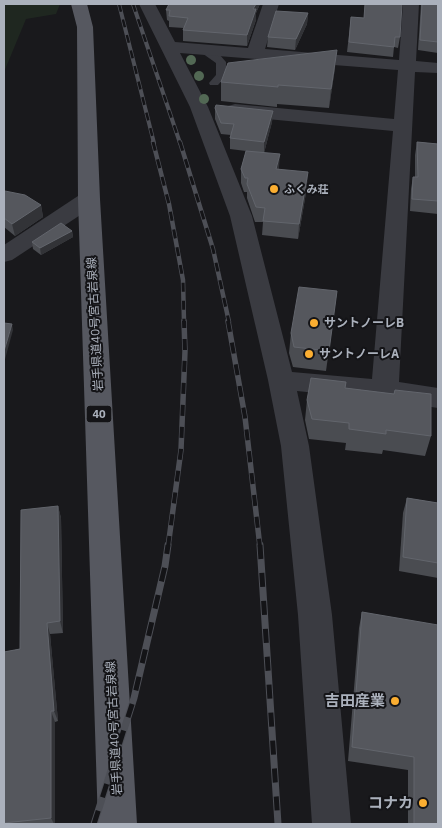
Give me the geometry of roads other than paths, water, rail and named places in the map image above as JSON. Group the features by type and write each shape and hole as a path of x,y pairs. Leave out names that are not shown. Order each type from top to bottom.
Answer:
{"main road":[{"name":"岩手県道40号宮古岩泉線","path":"79,4 85,27 89,199 118,824"}],"street":[{"path":"147,4 199,107 241,216 281,380 295,446 314,606 332,824"},
{"path":"255,54 271,4"},
{"path":"385,390 411,4"},
{"path":"169,47 438,68"},
{"path":"199,107 403,126"},
{"path":"4,255 89,199"},
{"path":"281,380 385,390 438,398"}],"lane":[{"path":"204,49 221,62 220,76 214,83"}],"railway":[{"path":"119,4 154,143"},
{"path":"133,4 180,143"},
{"path":"153,142 169,204 183,280 184,322"},
{"path":"180,142 213,249 229,322"},
{"path":"168,547 181,450 185,351 184,321"},
{"path":"228,321 245,417 260,547"},
{"path":"94,824 134,698 165,566 168,545"},
{"path":"260,545 278,824"}],"place":[{"name":"ふくみ荘","path":"274,189"},
{"name":"サントノーレB","path":"314,323"},
{"name":"サントノーレA","path":"309,354"},
{"name":"吉田産業","path":"395,701"},
{"name":"コナカ","path":"423,803"}]}
